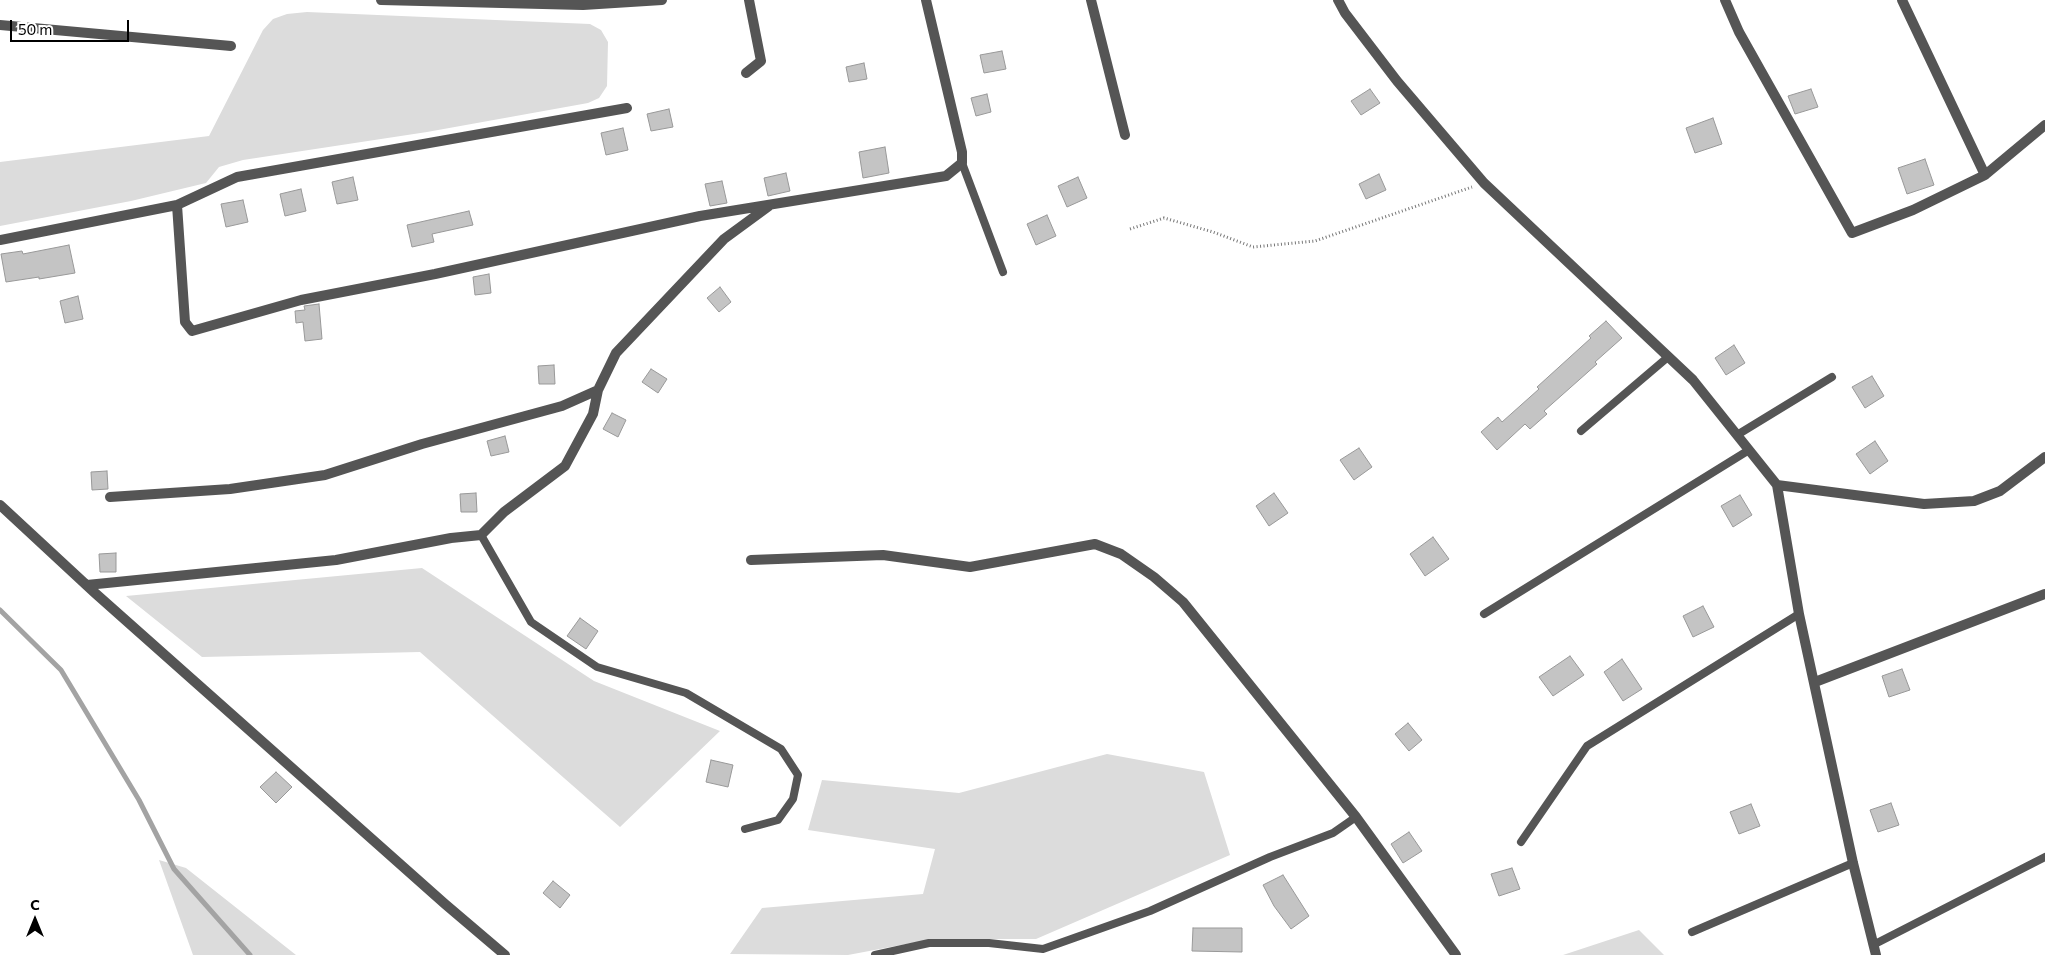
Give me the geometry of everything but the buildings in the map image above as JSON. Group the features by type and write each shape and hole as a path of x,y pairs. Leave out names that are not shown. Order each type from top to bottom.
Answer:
{"street":[{"path":"381,0 583,5 662,0"},
{"path":"746,74 761,61 749,0"},
{"path":"177,205 185,322 192,331 301,300 435,274 700,216 946,176 962,163 962,152 926,0"},
{"path":"1091,0 1126,134"},
{"path":"1338,0 1344,13 1397,81 1484,183 1693,380 1777,484 1799,614 1853,863 1874,950"},
{"path":"1725,0 1739,32 1852,233 1913,210 1985,175 2045,125"},
{"path":"1902,0 1985,175"},
{"path":"0,25 231,46"},
{"path":"0,240 177,205 237,177 627,108"},
{"path":"87,585 336,560 451,538 481,535 504,512 564,466 593,414 598,390 616,353 724,238 770,206"},
{"path":"110,497 230,489 325,475 422,444 562,406 598,390"},
{"path":"1777,484 1924,504 1974,501 2000,491 2045,457"},
{"path":"0,505 438,898 505,955"},
{"path":"751,560 883,555 970,567 1095,544 1121,554 1154,577 1183,602 1356,817 1456,955"},
{"path":"1815,682 2045,594"}],"lane":[{"path":"962,163 1003,272"},
{"path":"1581,431 1668,356"},
{"path":"1737,434 1832,377"},
{"path":"1484,614 1750,450"},
{"path":"481,535 531,622 597,666 686,693 781,749 798,775 793,799 778,820 745,829"},
{"path":"1521,842 1587,746 1799,614"},
{"path":"874,955 929,943 989,943 1043,949 1150,911 1270,857 1332,833 1356,817"},
{"path":"1874,950 2045,857"},
{"path":"1692,932 1853,863"}],"path":[{"path":"1130,229 1164,218 1213,232 1252,247 1315,241 1484,183"}],"shaded area":[{"path":"307,12 590,24 601,30 608,42 607,86 599,98 588,103 427,132 243,160 219,167 206,183 131,201 0,226 0,162 209,136 263,30 273,19 287,14"},
{"path":"422,568 594,681 720,731 620,827 420,652 202,657 126,596"},
{"path":"1107,754 1204,772 1230,855 1036,939 933,939 848,955 730,954 762,908 923,894 935,849 808,830 822,780 959,793"},
{"path":"159,860 186,868 296,955 193,955"},
{"path":"1639,930 1664,955 1563,955"}],"waterway":[{"path":"0,610 61,670 139,800 174,869 250,955"}]}
